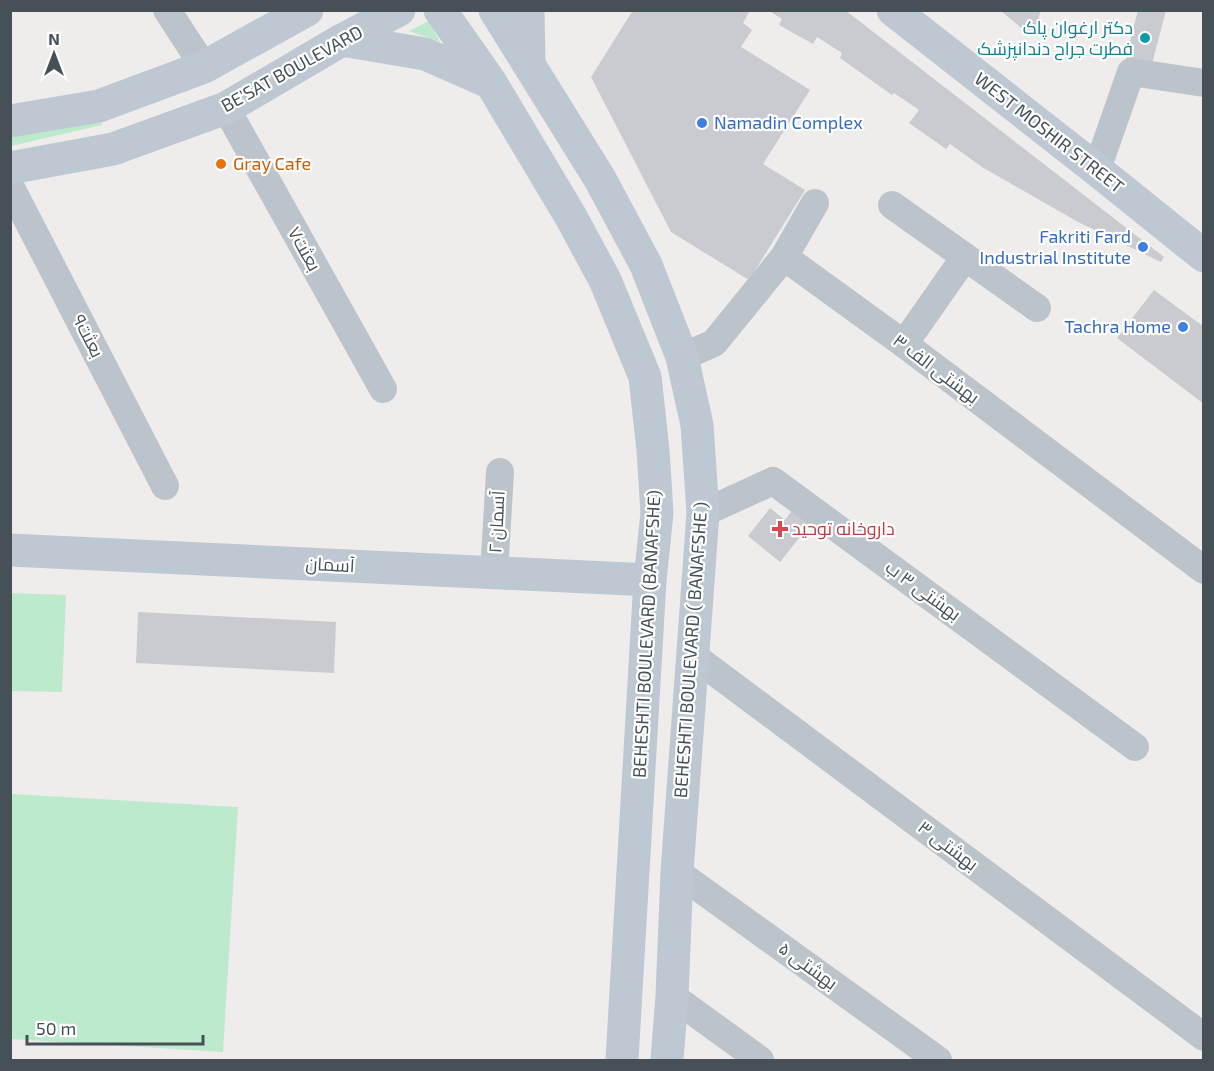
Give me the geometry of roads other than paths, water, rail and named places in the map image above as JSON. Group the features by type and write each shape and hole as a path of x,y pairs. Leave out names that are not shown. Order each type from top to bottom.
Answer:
{"main road":[{"name":"BE'SAT BOULEVARD","path":"10,168 121,147 226,108 342,40 399,10"},
{"name":"BEHESHTI BOULEVARD (BANAFSHE)","path":"440,10 491,82 571,217 605,280 645,377 657,513 650,580 622,1060"},
{"name":"BEHESHTI BOULEVARD ( BANAFSHE )","path":"495,10 600,179 646,265 682,357 697,425 703,513 677,872 667,1060"},
{"path":"528,10 529,64"},
{"name":"WEST MOSHIR STREET","path":"893,10 1098,170 1203,256"},
{"name":"WEST MOSHIR STREET","path":"918,10 1203,235"},
{"path":"10,121 99,106 204,67 298,13"},
{"path":"342,40 425,54 491,82"},
{"path":"107,103 121,147"},
{"name":"آسمان","path":"10,550 650,580"}],"street":[{"path":"167,10 204,67"},
{"path":"1102,155 1131,72 1203,83"},
{"name":"بعثت۷","path":"226,108 383,389"},
{"name":"بعثت۹","path":"10,186 165,486"},
{"path":"682,357 714,343 784,257 814,203"},
{"path":"892,205 1037,308"},
{"name":"بهشتی الف ۳","path":"784,257 904,344 1203,570"},
{"path":"904,344 965,257"},
{"name":"۲ آسمان","path":"494,573 500,472"},
{"name":"بهشتی ۳ ب","path":"703,513 773,481 1135,747"},
{"name":"بهشتی ۳","path":"692,655 1203,1037"},
{"name":"بهشتی ۵","path":"677,872 938,1060"},
{"path":"672,996 760,1060"}],"place":[{"name":"دکتر ارغوان پاک فطرت جراح دندانپزشک","path":"1145,38"},
{"name":"Namadin Complex","path":"702,123"},
{"name":"Gray Cafe","path":"221,164"},
{"name":"Fakriti Fard Industrial Institute","path":"1143,247"},
{"name":"Tachra Home","path":"1183,327"},
{"name":"داروخانه توحید","path":"780,529"}]}
